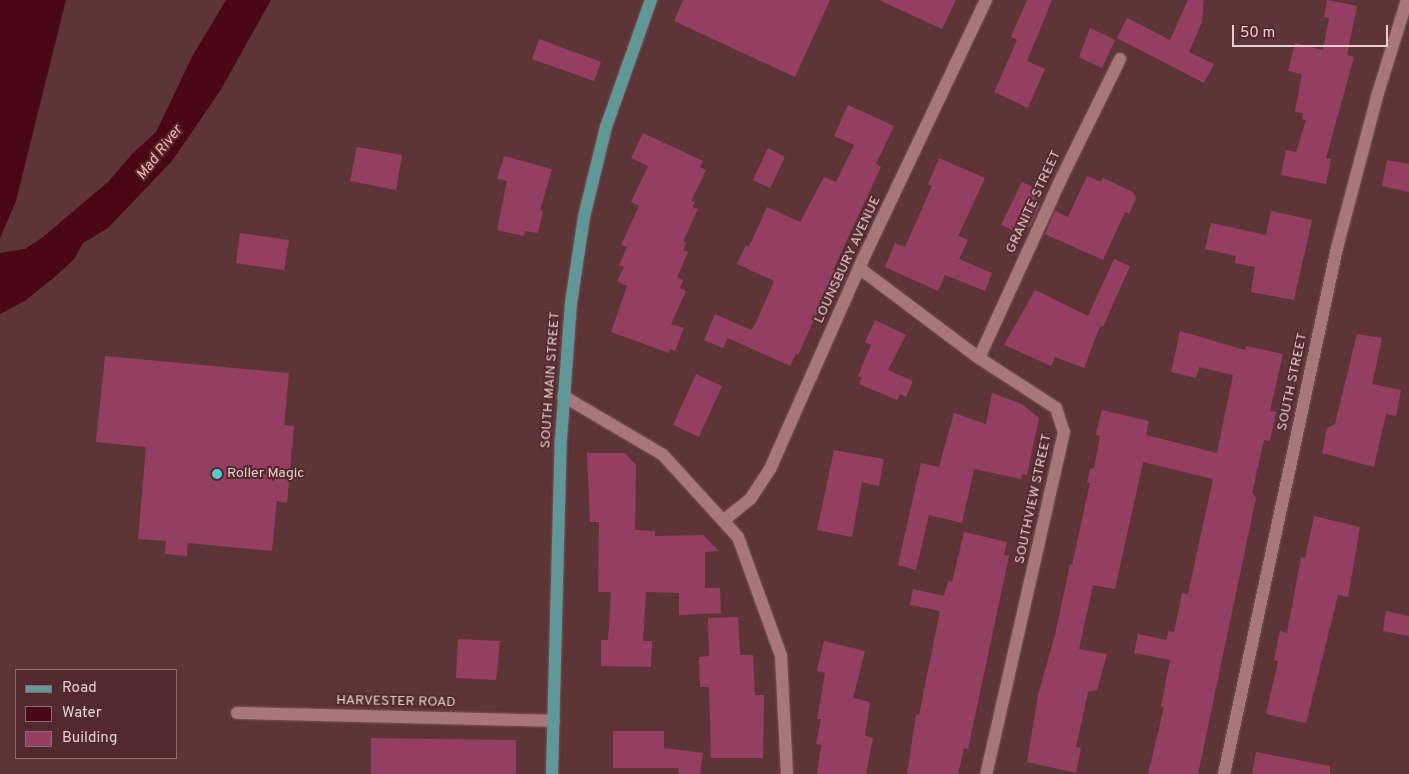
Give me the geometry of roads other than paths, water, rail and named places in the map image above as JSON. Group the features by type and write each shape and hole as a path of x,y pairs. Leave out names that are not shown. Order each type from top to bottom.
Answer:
{"main road":[{"name":"SOUTH MAIN STREET","path":"552,774 563,396 571,303 584,217 616,94 651,0"}],"street":[{"name":"LOUNSBURY AVENUE","path":"723,521 751,498 767,475 859,268 986,0"},
{"name":"SOUTH STREET","path":"1224,774 1337,248 1378,94 1408,0"},
{"name":"GRANITE STREET","path":"978,358 1060,181 1120,59"},
{"name":"SOUTHVIEW STREET","path":"859,268 978,358 1056,408 1064,432 986,774"},
{"path":"563,396 662,455 738,537 781,656 786,774"},
{"name":"HARVESTER ROAD","path":"237,713 554,721"}],"water":[{"path":"0,0 66,0 16,201 0,238"},
{"name":"Mad River","path":"226,0 271,0 220,91 172,161 108,228 83,243 74,259 57,275 26,300 0,314 0,253 25,249 43,237 109,181 132,154 156,132 193,55"}],"place":[{"name":"Roller Magic","path":"217,474"}]}
